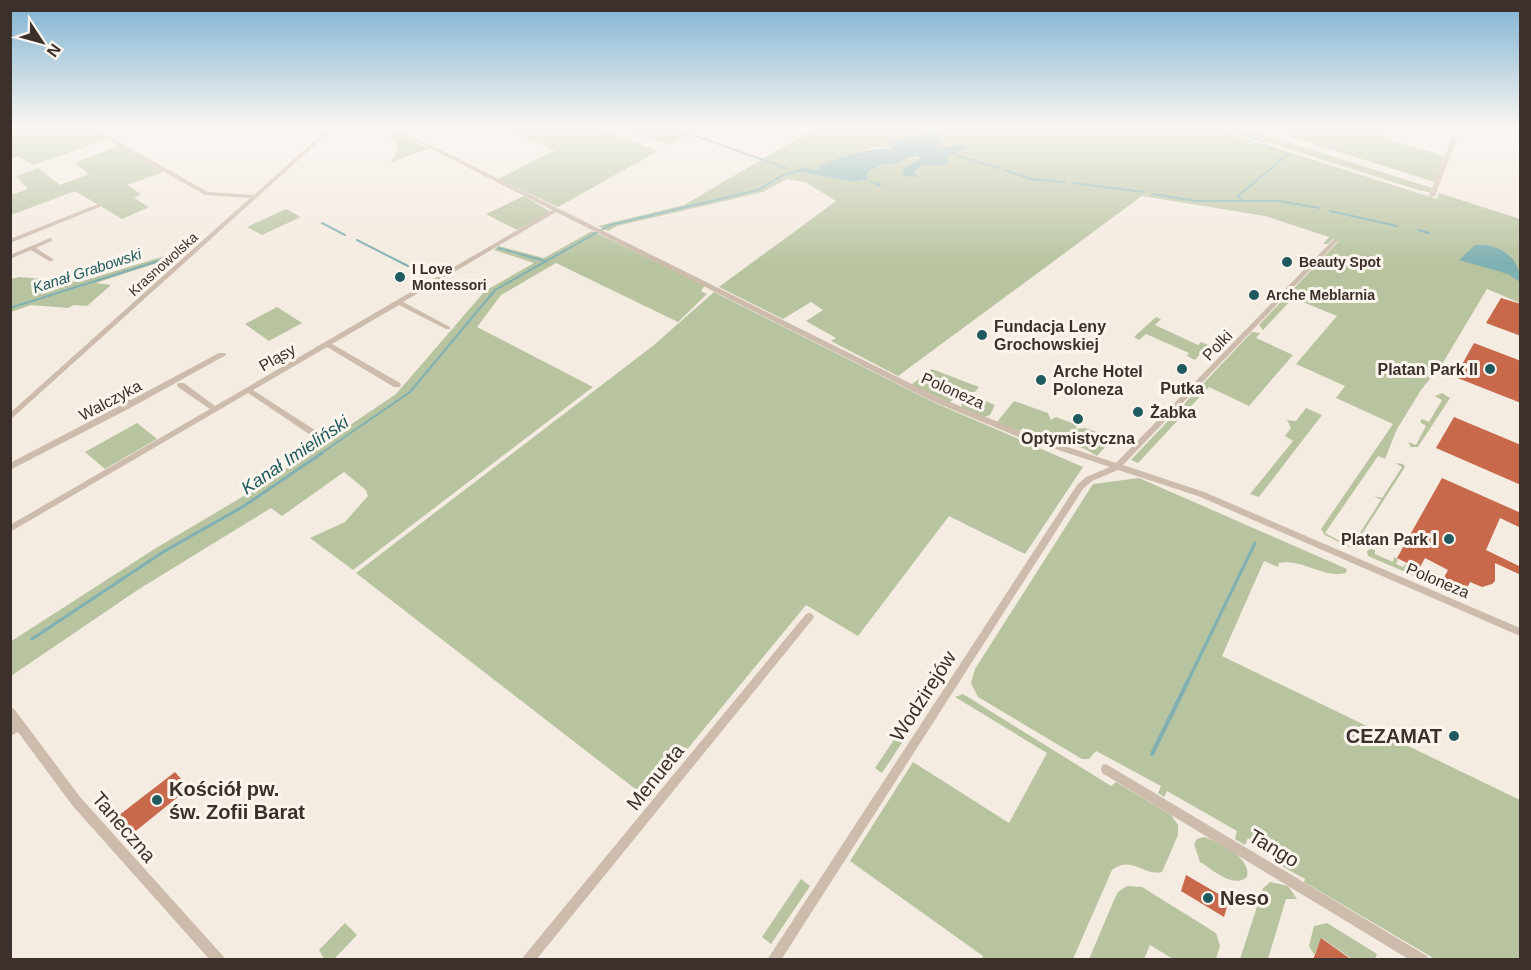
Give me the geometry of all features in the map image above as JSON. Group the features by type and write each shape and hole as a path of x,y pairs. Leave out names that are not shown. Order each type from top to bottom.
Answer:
{"street":[{"path":"170,173 207,194 255,197"},
{"name":"Krasnowolska","path":"10,418 281,173"},
{"name":"Poloneza","path":"483,173 935,399 1019,434 1201,494 1521,632"},
{"path":"1432,196 1441,173"},
{"path":"10,241 98,206"},
{"name":"Pląsy","path":"10,529 556,210"},
{"path":"10,257 50,240"},
{"name":"Polki","path":"1117,467 1336,240"},
{"path":"32,248 51,260"},
{"path":"398,302 448,328"},
{"path":"327,344 397,385"},
{"name":"Walczyka","path":"10,467 222,355"},
{"path":"181,385 215,409"},
{"path":"248,390 318,436"},
{"path":"117,394 131,404"},
{"name":"Wodzirejów","path":"773,960 1080,487 1089,479 1117,467"},
{"name":"Menueta","path":"528,960 809,617"},
{"name":"Taneczna","path":"10,712 15,728 76,801 219,960"},
{"name":"Tango","path":"1106,769 1423,960"}],"green space":[{"path":"24,173 45,173 60,185 89,174 160,173 127,185 141,194 134,198 149,207 122,219 75,191 11,215 11,195 28,189 16,176"},
{"path":"509,173 618,173 558,207 498,179"},
{"path":"738,173 808,173 858,182 867,180 868,173 1355,173 1437,199 1439,193 1520,219 1520,303 1487,289 1444,361 1421,390 1397,429 1385,459 1378,456 1325,533 1351,547 1381,500 1374,496 1382,498 1402,467 1395,463 1403,464 1405,467 1353,548 1325,535 1321,529 1393,424 1336,398 1345,386 1296,364 1337,316 1293,298 1263,330 1259,325 1339,241 1333,239 1328,244 1323,244 1329,237 1265,216 1142,196 898,376 831,341 836,338 806,321 823,310 811,302 783,319 719,287 836,201 805,182 787,179 763,192 617,226 608,231 598,226 684,205"},
{"path":"1366,173 1385,173 1432,188 1430,192"},
{"path":"1407,173 1438,173 1435,182"},
{"path":"524,196 551,212 517,230 486,214"},
{"path":"286,209 301,217 262,235 247,227"},
{"path":"592,231 705,285 701,291 707,294 678,322 556,263 501,295 477,327 593,387 353,570 310,538 345,522 368,496 366,490 344,472 282,516 271,508 139,589 11,676 10,642 156,548 254,490 396,394 485,291 534,263 494,250 499,246 544,258"},
{"path":"172,254 172,258 96,283 111,285 87,306 74,305 68,308 31,305 11,312 11,279 19,277 79,282"},
{"path":"714,292 933,402 1083,467 1025,554 949,516 858,636 806,605 647,798 356,573 654,345"},
{"path":"277,307 302,323 269,341 245,324"},
{"path":"1156,317 1161,319 1155,325 1198,345 1201,342 1208,345 1195,360 1187,356 1189,353 1146,334 1139,340 1134,337"},
{"path":"1252,332 1260,333 1256,338 1293,355 1249,406 1209,387 1138,463 1131,460"},
{"path":"932,369 979,387 975,392 961,392 949,403 911,385"},
{"path":"1442,393 1450,398 1418,447 1411,447 1408,442 1416,445 1426,426 1420,422 1422,419 1429,422 1442,400 1435,396"},
{"path":"971,395 995,405 990,415 984,417 962,408 961,403"},
{"path":"1014,401 1048,413 1051,420 1056,417 1077,425 1076,429 1085,428 1113,438 1097,456 1085,449 1023,428 1020,431 997,422"},
{"path":"1306,408 1322,415 1259,497 1250,494 1293,441 1285,436 1291,428 1287,420 1296,421"},
{"path":"137,423 157,439 105,469 85,452"},
{"path":"1139,478 1347,569 1346,573 1338,574 1296,563 1279,563 1278,567 1264,561 1222,656 1520,800 1520,959 1435,959 1304,882 1305,879 1280,865 1281,859 1248,838 1245,845 1235,839 1237,831 1167,791 1164,797 1158,793 1161,786 1096,751 1089,759 1082,759 978,697 971,683 975,669 1093,484"},
{"path":"1375,550 1375,554 1393,562 1394,557 1398,559 1396,564 1403,567 1407,563 1405,568 1412,572 1415,567 1421,570 1419,575 1437,585 1440,580 1443,582 1441,587 1445,589 1368,556 1367,551"},
{"path":"940,672 946,676 916,718 911,715"},
{"path":"963,694 1111,786 1116,782 1171,815 1178,825 1178,835 1162,872 1149,871 1131,865 1119,866 1112,870 1073,959 982,959 983,956 850,861 913,762 1009,823 1047,753 955,697"},
{"path":"906,722 913,726 882,773 875,768"},
{"path":"1204,837 1226,847 1240,857 1247,870 1247,877 1235,881 1229,880 1200,862 1194,844 1197,839"},
{"path":"801,879 810,886 771,944 762,937"},
{"path":"1270,882 1288,886 1297,899 1286,899 1268,959 1240,959 1263,888"},
{"path":"1127,886 1142,887 1216,933 1220,946 1216,959 1173,959 1150,945 1144,959 1089,959 1118,892"},
{"path":"345,923 357,935 334,959 324,959 319,950"},
{"path":"1327,923 1377,954 1375,959 1352,959 1322,938 1314,955 1309,946 1314,926"}],"water":[{"path":"807,173 868,173 867,180 881,184 880,187 866,180 856,182"},
{"path":"903,173 916,173 917,177 904,176"},
{"path":"1475,245 1492,246 1506,253 1517,265 1520,282 1508,274 1459,260"}],"building":[{"name":"Platan Park II","path":"1501,298 1521,304 1521,336 1486,323"},
{"name":"Platan Park II","path":"1474,343 1521,361 1521,403 1455,377"},
{"path":"1454,417 1521,445 1521,485 1436,448"},
{"name":"Platan Park I","path":"1442,478 1521,513 1521,528 1500,518 1486,550 1521,567 1521,575 1495,563 1495,581 1492,584 1482,587 1470,582 1465,592 1442,581 1448,570 1425,558 1419,569 1397,558"},
{"name":"Kościół pw. św. Zofii Barat","path":"175,772 189,788 132,834 118,816"},
{"name":"Neso","path":"1186,875 1229,900 1224,917 1181,891"},
{"path":"1321,938 1352,960 1313,960"}],"waterway":[{"name":"Kanał Imieliński","path":"320,454 410,392 495,290 610,225 758,190 790,173"},
{"name":"Kanał Grabowski","path":"1014,173 1031,179 1065,182"},
{"path":"1241,199 1238,196 1265,173"},
{"name":"Kanał Grabowski","path":"1073,183 1144,192"},
{"name":"Kanał Grabowski","path":"1152,194 1197,201 1279,201 1319,208"},
{"name":"Kanał Grabowski","path":"1330,211 1397,226"},
{"name":"Kanał Grabowski","path":"322,223 345,235"},
{"name":"Kanał Grabowski","path":"1418,230 1429,233"},
{"name":"Kanał Grabowski","path":"357,240 408,266"},
{"name":"Kanał Grabowski","path":"498,248 545,261"},
{"name":"Kanał Grabowski","path":"10,308 171,257"},
{"name":"Kanał Imieliński","path":"32,639 163,552 244,506 322,453"},
{"path":"1187,683 1255,543"},
{"path":"1152,754 1188,681"}],"place":[{"name":"Beauty Spot","path":"1287,262"},
{"name":"I Love Montessori","path":"400,277"},
{"name":"Arche Meblarnia","path":"1254,295"},
{"name":"Fundacja Leny Grochowskiej","path":"982,335"},
{"name":"Putka","path":"1182,369"},
{"name":"Platan Park II","path":"1490,369"},
{"name":"Arche Hotel Poloneza","path":"1041,380"},
{"name":"Żabka","path":"1138,412"},
{"name":"Optymistyczna","path":"1078,419"},
{"name":"Platan Park I","path":"1449,539"},
{"name":"CEZAMAT","path":"1454,736"},
{"name":"Kościół pw. św. Zofii Barat","path":"157,800"},
{"name":"Neso","path":"1208,898"}]}
